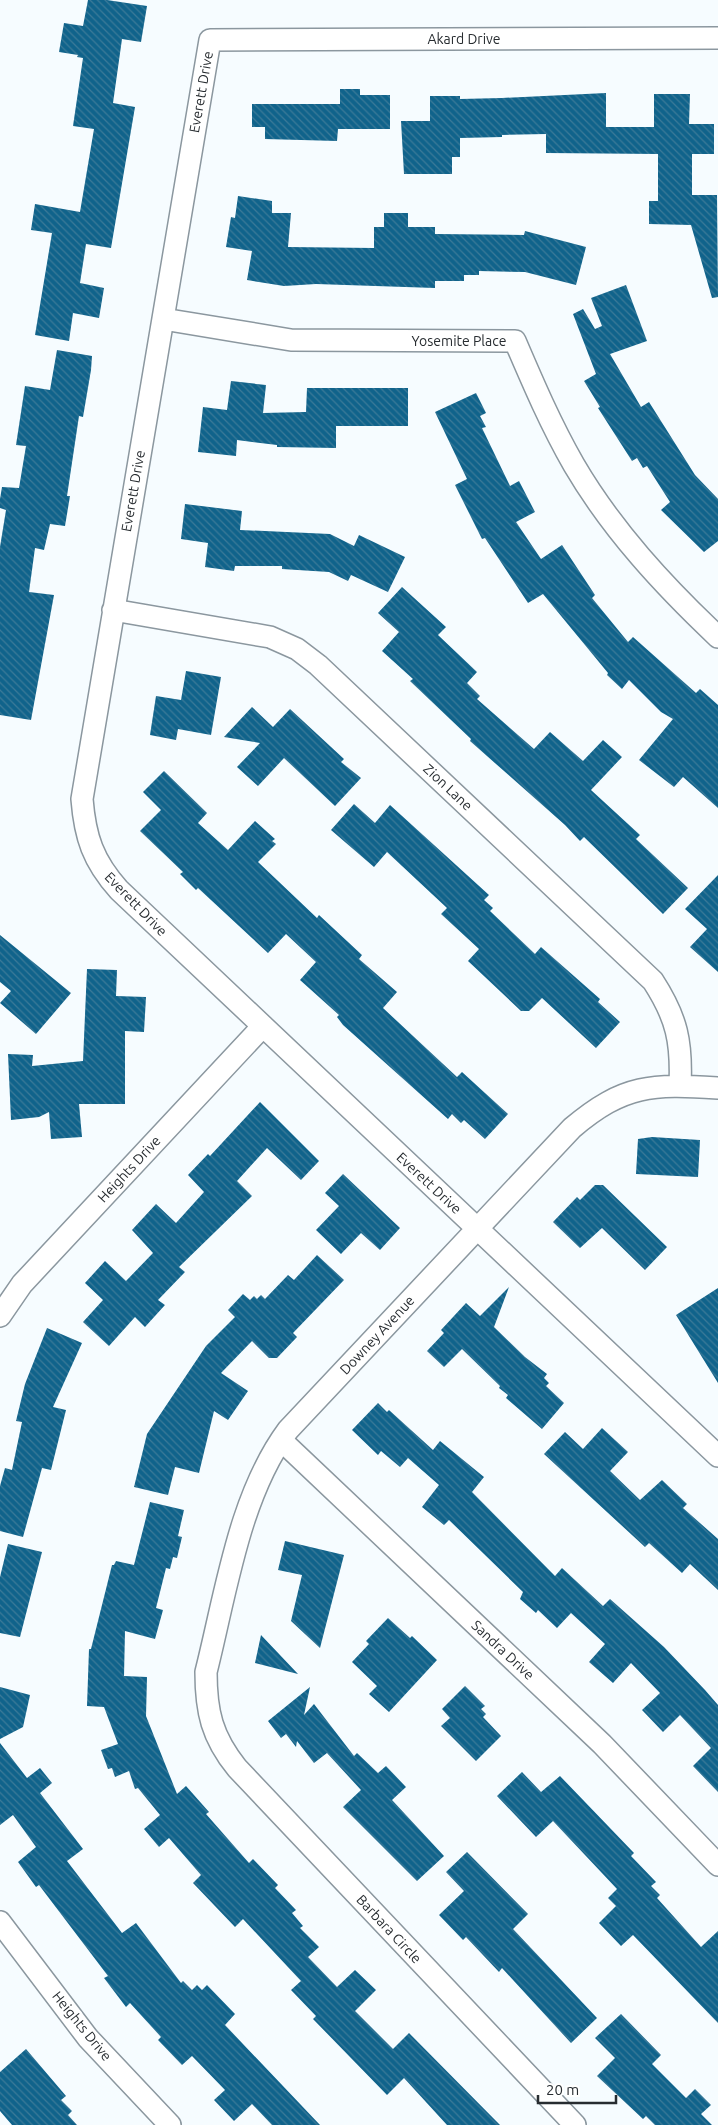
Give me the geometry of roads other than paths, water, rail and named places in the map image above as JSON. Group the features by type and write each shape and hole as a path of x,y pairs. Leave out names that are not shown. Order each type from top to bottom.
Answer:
{"street":[{"name":"Akard Drive","path":"210,40 718,38"},
{"name":"Everett Drive","path":"210,40 82,799 84,827 93,854 108,878 119,890 718,1456"},
{"name":"Yosemite Place","path":"162,319 290,340 515,341 542,404 574,466 613,523 662,582 718,637"},
{"name":"Zion Lane","path":"113,610 270,637 297,649 318,664 653,981 668,1004 678,1030 681,1056 680,1086"},
{"name":"Heights Drive","path":"0,1316 22,1284 263,1026"},
{"name":"Downey Avenue","path":"212,1726 206,1700 208,1663 246,1511 260,1475 281,1440 572,1128 595,1108 621,1095 652,1087 718,1088"},
{"name":"Sandra Drive","path":"281,1440 602,1744 718,1866"},
{"name":"Barbara Circle","path":"212,1726 225,1753 237,1768 575,2125"},
{"name":"Heights Drive","path":"0,1922 88,2038 170,2125"}]}
